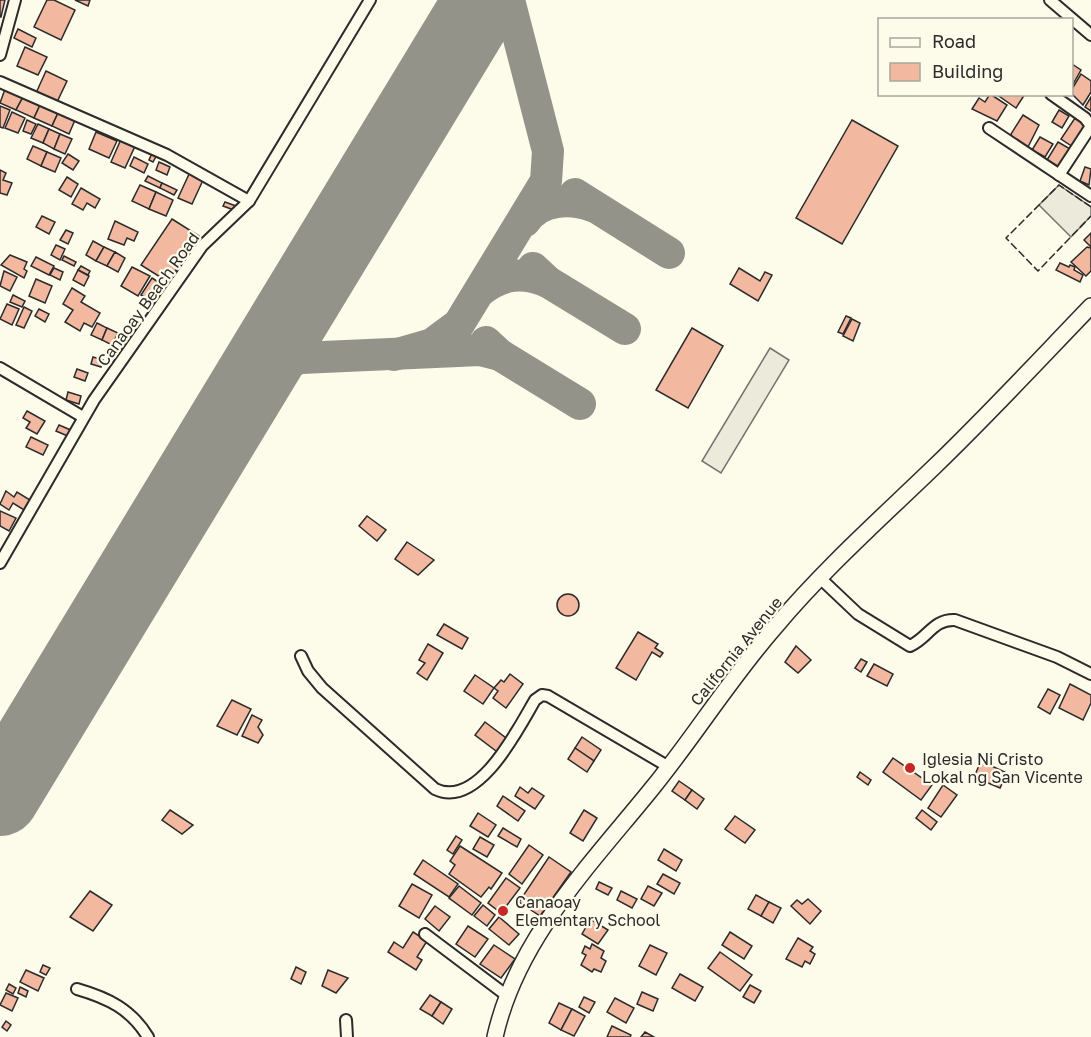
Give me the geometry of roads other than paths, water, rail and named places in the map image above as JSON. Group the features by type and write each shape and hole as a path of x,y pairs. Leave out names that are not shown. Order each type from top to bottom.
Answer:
{"street":[{"path":"0,55 15,0"},
{"name":"Canaoay Beach Road","path":"0,563 82,417 202,246 249,201 370,0"},
{"path":"1050,0 1071,18"},
{"path":"1073,20 1091,35"},
{"path":"0,82 167,155 249,201"},
{"path":"1054,96 1085,118 1091,126 1059,174"},
{"path":"989,128 1091,196"},
{"name":"California Avenue","path":"495,1037 506,994 516,971 546,923 669,767 775,626 866,530 936,465 1091,306"},
{"path":"0,368 82,417"},
{"path":"820,578 858,614 882,631 912,646 935,624 944,620 955,620 1057,657 1091,674"},
{"path":"301,656 308,671 322,688 435,789 443,793 453,794 466,789 496,764 535,699 542,695 548,696 669,767"},
{"path":"425,933 506,994"},
{"path":"78,989 120,1005 141,1025 148,1037"},
{"path":"346,1020 347,1037"}],"place":[{"name":"Iglesia Ni Cristo Lokal ng San Vicente","path":"910,768"},
{"name":"Canaoay Elementary School","path":"503,911"}]}
